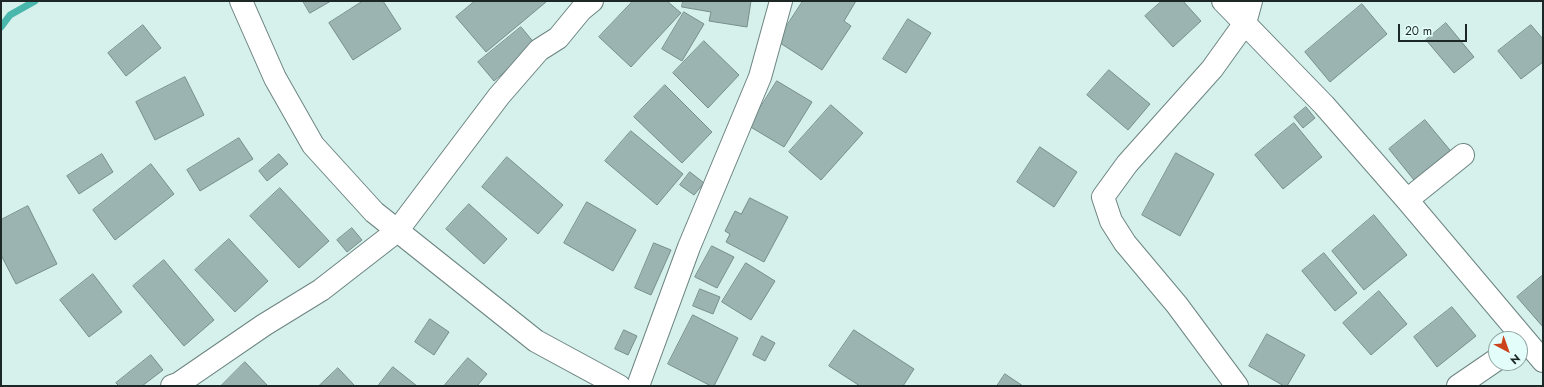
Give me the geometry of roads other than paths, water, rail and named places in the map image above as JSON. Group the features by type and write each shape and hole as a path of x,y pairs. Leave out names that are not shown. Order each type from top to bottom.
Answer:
{"street":[{"path":"241,1 275,78 313,145 374,212 536,341 619,386"},
{"path":"172,386 178,384 264,325 322,290 397,231 498,96 539,50 558,38 581,10 592,1"},
{"path":"638,386 690,248 760,77 781,1"},
{"path":"1223,1 1324,105 1407,200 1515,331"},
{"path":"1237,386 1177,306 1125,243 1112,221 1103,197 1127,164 1212,69 1245,23 1250,1"},
{"path":"1407,200 1463,155"},
{"path":"1528,346 1543,361"},
{"path":"1458,386 1488,365"}],"waterway":[{"path":"1,27 10,15 35,1"}]}
